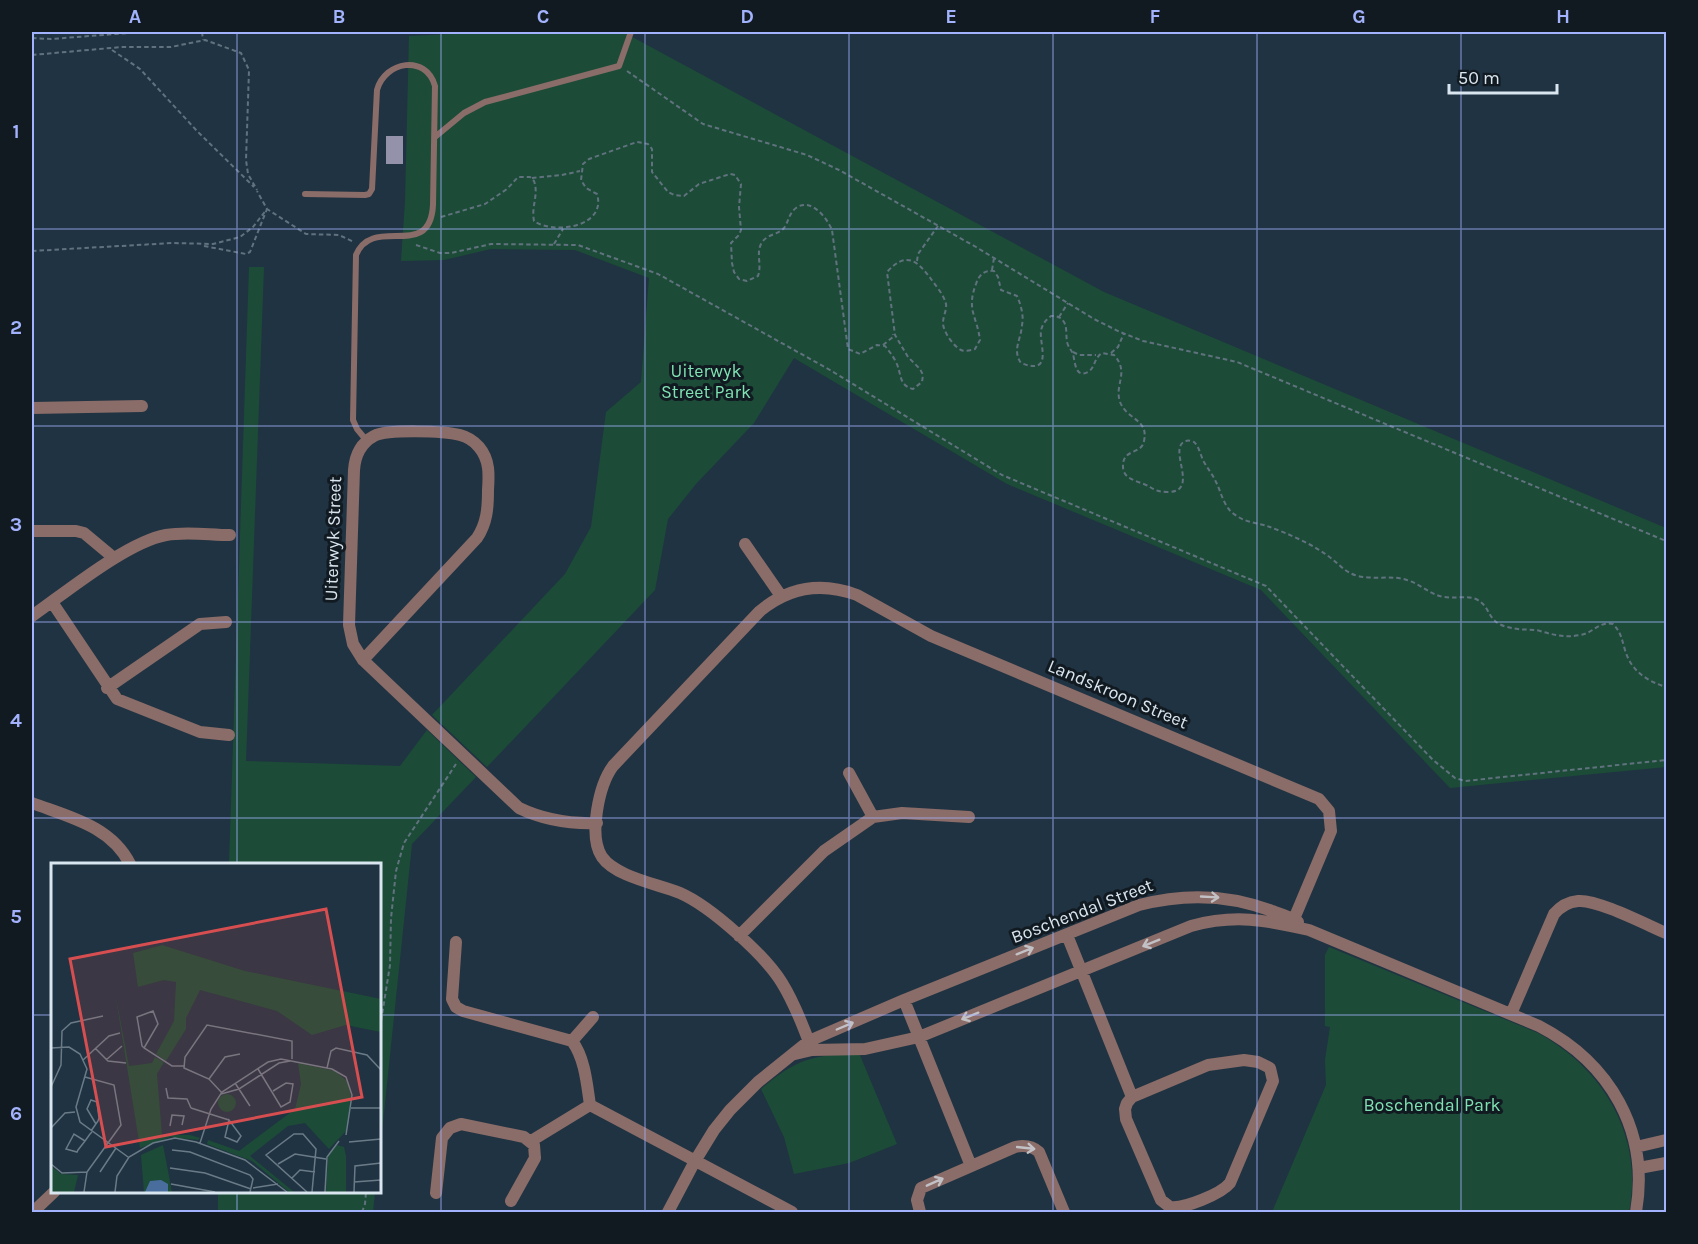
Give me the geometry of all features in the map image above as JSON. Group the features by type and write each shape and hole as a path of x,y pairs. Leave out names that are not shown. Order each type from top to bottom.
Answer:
{"street":[{"path":"32,408 142,406"},
{"path":"363,660 480,533 487,516 489,473 481,448 462,435 391,432 374,436 368,441"},
{"name":"Uiterwyk Street","path":"368,441 357,454 354,470 348,625 353,644 363,660 519,808 536,816 556,821 597,823"},
{"path":"32,531 84,533 114,558"},
{"path":"32,616 114,558 155,537 168,534 230,535"},
{"path":"745,544 781,596"},
{"name":"Landskroon Street","path":"810,1046 780,981 739,936 710,910 691,898 622,872 609,864 596,843 602,784 613,766 760,611 781,596 810,588 822,587 846,591 931,636 1319,799 1329,811 1331,831 1292,922"},
{"path":"52,602 107,688 117,699 200,732 229,735"},
{"path":"107,688 200,624 226,622"},
{"path":"849,773 873,818"},
{"path":"32,803 98,829 116,844 129,863"},
{"path":"739,936 824,851 873,818 903,813 969,818"},
{"name":"Boschendal Street","path":"668,1212 694,1161 730,1110 770,1071 795,1054 904,1000 1139,905 1194,896 1212,896 1242,901 1511,1014 1569,1043 1595,1066 1620,1104 1631,1129 1639,1168 1636,1212"},
{"path":"1511,1014 1554,914 1568,903 1588,901 1666,933"},
{"name":"Boschendal Street","path":"810,1046 865,1049 919,1037 1191,926 1231,918 1292,922"},
{"path":"1067,934 1132,1097"},
{"path":"456,942 452,999 456,1007 463,1011 572,1041 577,1048 583,1067 590,1105"},
{"path":"904,1000 971,1166"},
{"path":"572,1041 593,1017"},
{"path":"1228,1061 1258,1062 1270,1068 1273,1077 1230,1183 1223,1190 1176,1208 1166,1205 1161,1200 1126,1119 1125,1109 1132,1097 1208,1065 1228,1061"},
{"path":"531,1141 590,1105"},
{"path":"590,1105 792,1212"},
{"path":"436,1193 442,1138 450,1128 461,1124 524,1137 531,1141 535,1149 535,1158 511,1201"},
{"path":"1636,1147 1666,1140"},
{"path":"920,1212 917,1200 921,1188 1023,1145 1039,1152 1064,1212"},
{"path":"1639,1168 1666,1163"},
{"path":"33,1212 52,1193"}],"lane":[{"path":"435,137 464,113 485,102 619,66 631,32"},
{"path":"305,194 369,194 372,189 377,90 381,78 389,70 398,66 419,67 429,73 435,86 431,222 420,233 370,238 361,246 356,255 353,420 357,429 368,441"}],"path":[{"path":"32,38 51,39 141,32"},
{"path":"202,32 203,40"},
{"path":"32,55 112,50 122,47 171,47 203,40 241,53 248,65 246,160 248,174 267,209 306,234 339,235 361,246"},
{"path":"112,50 140,69 197,131 257,190"},
{"path":"619,66 702,124 807,155 838,170 1124,333 1143,341 1237,362 1666,541"},
{"path":"431,222 485,204 507,189 518,177 577,172 589,159 642,142 648,144 653,153 652,172 668,192 674,195 684,196 699,184 721,176 735,175 741,184 739,207 741,230 730,249 734,272 739,279 752,280 758,276 761,263 759,250 765,238 784,228 791,213 797,207 806,205 813,207 824,216 832,230 848,349 860,354 877,345 885,346 897,363 903,385 913,389 922,382 923,375 909,357 894,330 887,272 894,264 903,260 920,265 944,298 945,331 961,350 975,349 980,340 972,308 972,294 978,278 988,270 998,277 1001,290 1017,296 1020,302 1023,323 1016,350 1021,363 1029,366 1037,365 1042,360 1044,348 1041,328 1052,316 1059,317 1066,327 1067,344 1071,350 1074,366 1082,373 1091,369 1096,357 1100,354"},
{"path":"530,177 534,181 537,193 533,205 534,221 547,227 563,229 585,222 598,209 600,202 597,194 586,188 580,180 582,168"},
{"path":"32,251 173,243 213,244 240,237 253,227 267,209"},
{"path":"198,244 246,254 251,249 267,209"},
{"path":"916,262 918,254 938,226"},
{"path":"553,245 563,229"},
{"path":"404,236 414,244 440,253 491,244 578,245 658,274 830,370 1002,475 1266,586 1433,760 1455,778 1465,781 1666,760"},
{"path":"992,271 994,258"},
{"path":"1059,317 1068,303"},
{"path":"880,346 893,337 894,330"},
{"path":"1111,354 1118,347 1124,333"},
{"path":"1071,350 1079,355 1111,354 1118,359 1122,374 1119,397 1121,404 1130,416 1142,423 1144,427 1143,446 1130,452 1124,461 1123,470 1131,479 1156,490 1176,490 1183,476 1178,450 1182,443 1187,440 1192,441 1196,444 1205,465 1217,483 1228,509 1237,517 1300,540 1332,558 1346,571 1357,575 1378,579 1409,580 1437,596 1475,599 1483,604 1494,622 1502,626 1539,630 1563,637 1582,635 1600,624 1613,624 1623,638 1631,665 1651,683 1666,687"},
{"path":"381,1022 390,965 391,918 396,871 404,843 462,754"},
{"path":"364,1212 366,1193"}],"green space":[{"name":"Uiterwyk Street Park","path":"491,32 623,32 1104,292 1666,528 1666,767 1450,788 1261,590 1007,484 794,358 754,423 696,484 668,519 655,590 487,767 432,715 565,574 591,527 606,412 641,382 649,278 575,250 491,249 444,260 401,261 405,202 409,36"},
{"path":"249,267 264,267 246,761 400,766 427,730 476,777 412,844 381,1141 381,863 229,863"},
{"name":"Boschendal Park","path":"1329,947 1538,1033 1561,1048 1582,1066 1600,1086 1614,1108 1624,1132 1630,1157 1632,1184 1629,1212 1272,1212 1326,1085 1325,1060 1330,1027 1325,1026 1325,955"},
{"path":"859,1053 897,1144 849,1163 794,1174 784,1137 761,1089 785,1071 806,1060 829,1055"},
{"path":"218,1193 375,1193 373,1212 218,1212"}],"building":[{"path":"386,136 403,136 403,164 386,164"}]}
